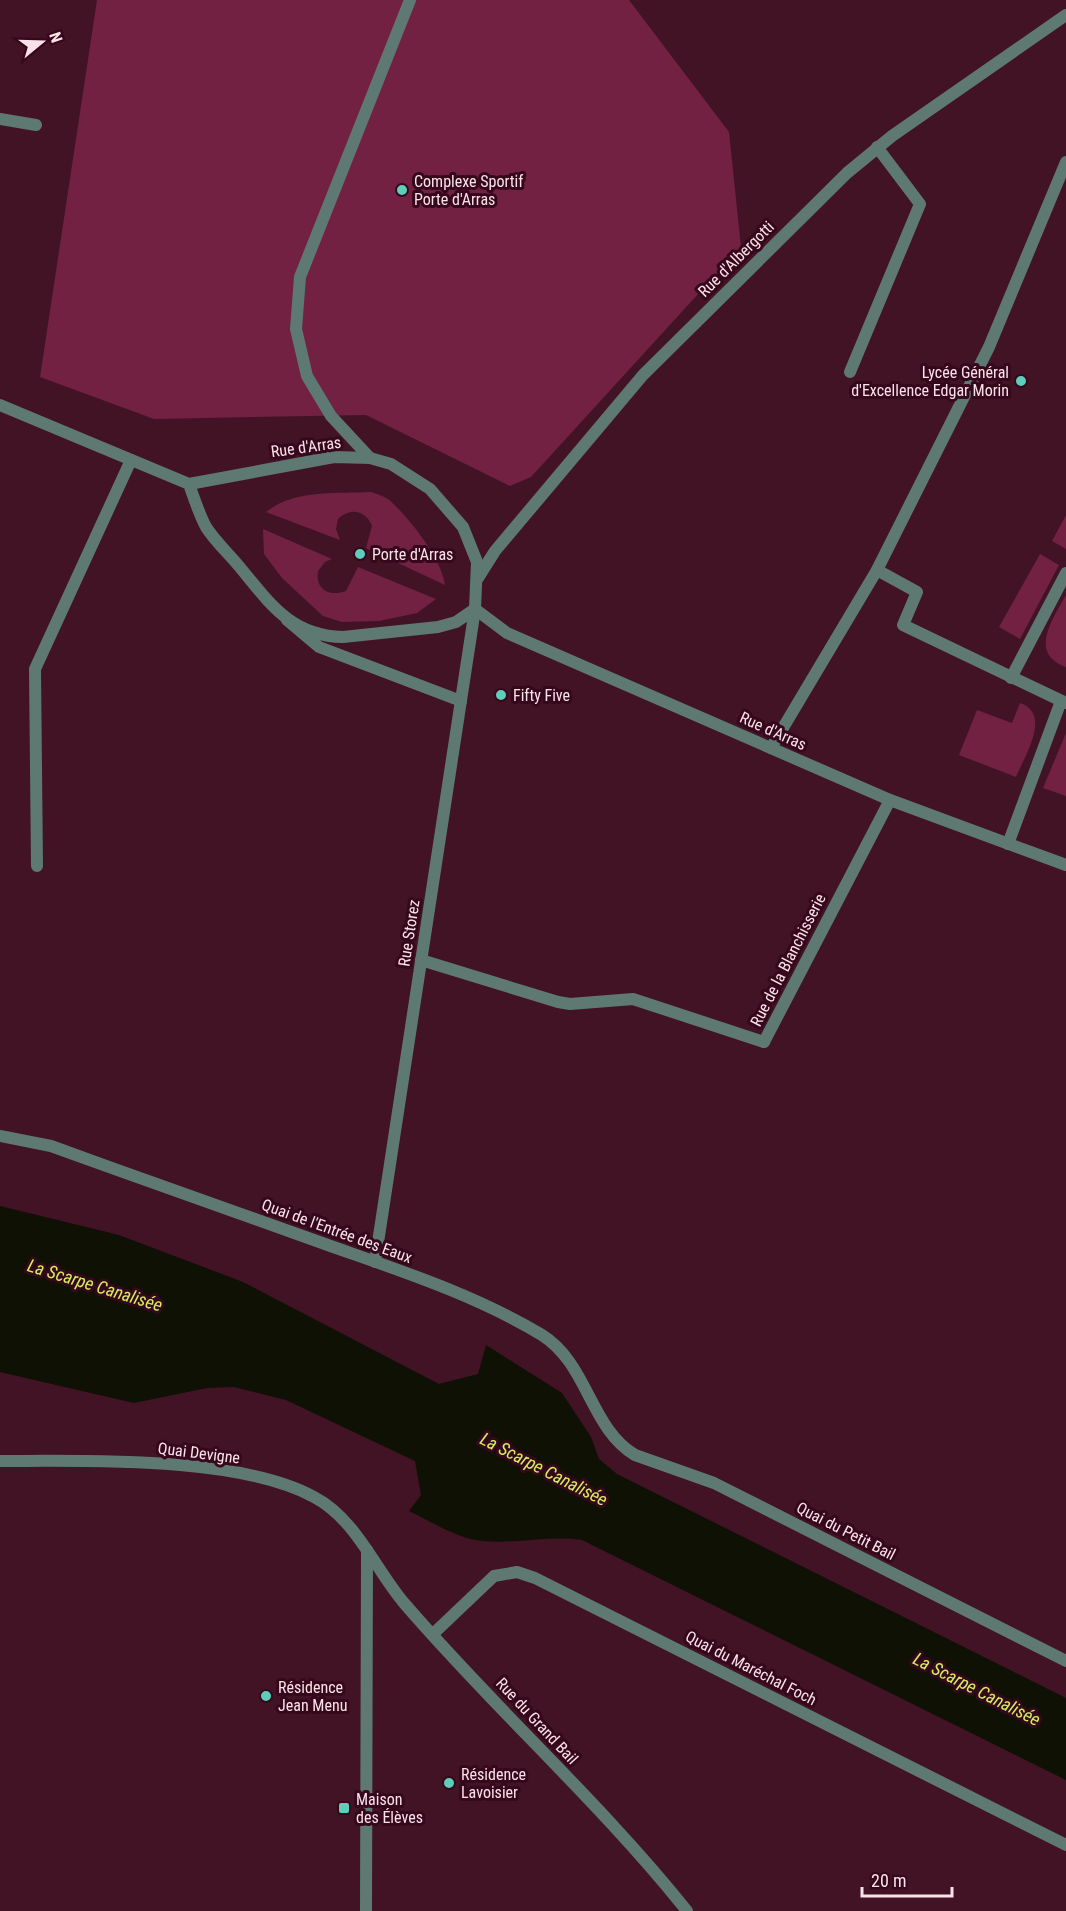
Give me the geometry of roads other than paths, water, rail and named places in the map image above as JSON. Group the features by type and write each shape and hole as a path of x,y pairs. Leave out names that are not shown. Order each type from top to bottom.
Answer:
{"street":[{"path":"370,458 331,416 307,376 296,329 300,277 410,0"},
{"name":"Rue d'Albergotti","path":"478,578 495,551 643,375 847,173 877,147 1066,15"},
{"path":"0,119 36,125"},
{"path":"850,372 920,204 877,147"},
{"path":"771,748 877,570 989,346 1066,162"},
{"path":"0,405 189,484 206,528 285,619 302,635 319,647 461,701"},
{"name":"Rue d'Arras","path":"189,484 334,457 370,458 404,470 430,489 447,507 468,539 477,562 475,609 507,633 890,800 1066,865"},
{"path":"37,866 35,669 131,460"},
{"path":"877,570 917,592 903,625 1064,702 1008,844"},
{"path":"1011,678 1066,573"},
{"path":"285,619 315,634 343,637 438,627 456,622 475,609"},
{"name":"Rue Storez","path":"375,1262 475,609"},
{"name":"Rue de la Blanchisserie","path":"421,960 558,1002 570,1004 633,999 764,1042 890,800"},
{"name":"Quai de l'Entrée des Eaux","path":"0,1136 51,1146 375,1262 476,1301 556,1345 579,1374 611,1434"},
{"name":"Quai du Petit Bail","path":"611,1434 623,1448 635,1455 714,1483 1066,1661"},
{"name":"Quai Devigne","path":"0,1461 158,1464 255,1477 315,1497 334,1511 367,1550"},
{"path":"366,1911 367,1550"},
{"name":"Rue du Grand Bail","path":"367,1550 405,1604 687,1911"},
{"name":"Quai du Maréchal Foch","path":"434,1634 494,1576 517,1572 535,1578 1066,1845"}],"water":[{"name":"La Scarpe Canalisée","path":"0,1206 119,1235 243,1282 439,1384 478,1374 486,1345 562,1393 591,1437 599,1459 617,1474 1066,1698 1066,1780 582,1540 558,1538 483,1541 464,1537 445,1529 409,1511 421,1495 415,1461 286,1400 234,1387 207,1388 134,1403 0,1372"}],"place":[{"name":"Complexe Sportif Porte d'Arras","path":"402,190"},
{"name":"Lycée Général d'Excellence Edgar Morin","path":"1021,381"},
{"name":"Porte d'Arras","path":"360,554"},
{"name":"Fifty Five","path":"501,695"},
{"name":"Résidence Jean Menu","path":"266,1696"},
{"name":"Résidence Lavoisier","path":"449,1783"},
{"name":"Maison des Élèves","path":"344,1808"}]}
